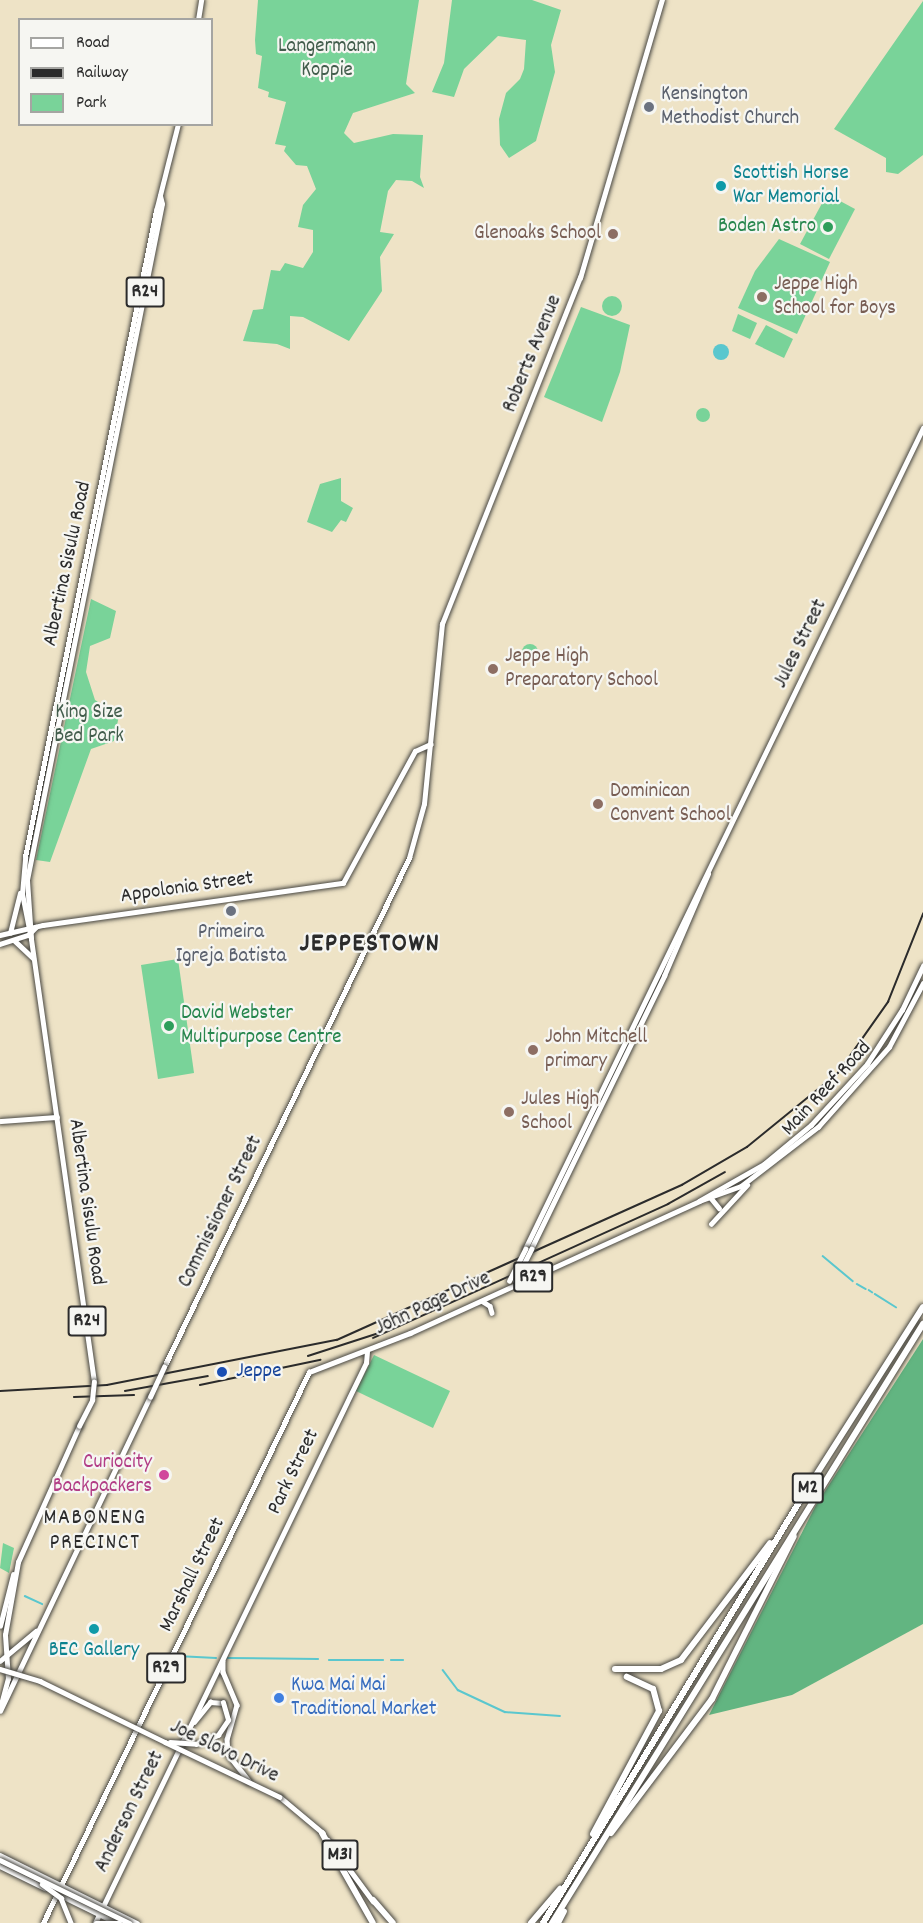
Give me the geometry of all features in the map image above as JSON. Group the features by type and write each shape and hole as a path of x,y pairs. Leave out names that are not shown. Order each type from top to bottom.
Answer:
{"highway":[{"name":"M2","path":"543,1923 789,1520 923,1307"},
{"name":"M2","path":"552,1923 808,1505 923,1324"},
{"path":"593,1857 708,1704 808,1505"},
{"path":"615,1669 661,1669 686,1655 789,1520"},
{"path":"586,1851 606,1806 656,1721 659,1707 656,1694 647,1684 627,1677"},
{"path":"322,1833 373,1923"},
{"path":"531,1923 578,1864"},
{"path":"558,1923 586,1868"},
{"path":"373,1900 391,1923"}],"main road":[{"path":"198,18 201,0"},
{"name":"Roberts Avenue","path":"434,717 442,624 583,270 662,0"},
{"name":"Albertina Sisulu Road","path":"0,1626 18,1562 92,1400 94,1382 22,879 160,196 178,126"},
{"name":"Albertina Sisulu Road","path":"31,931 29,864 162,204 160,196"},
{"name":"Jules Street","path":"504,1290 512,1283 528,1249 536,1223 575,1139 708,874 923,428"},
{"name":"Commissioner Street","path":"0,1709 405,867 423,812 434,717"},
{"name":"Appolonia Street","path":"31,931 343,882 415,751 431,744"},
{"name":"Jules Street","path":"528,1249 543,1227 604,1102 708,874"},
{"path":"10,933 22,879"},
{"path":"0,935 31,931"},
{"path":"0,944 15,941 31,931"},
{"path":"15,941 35,961"},
{"name":"Main Reef Road","path":"749,1173 811,1125 867,1064 902,1010 923,966"},
{"name":"Main Reef Road","path":"728,1192 753,1179 798,1146 857,1086 889,1047 923,983"},
{"path":"596,1098 604,1102"},
{"path":"0,1121 57,1117"},
{"path":"575,1139 584,1143"},
{"name":"John Page Drive","path":"512,1283 699,1201 749,1173"},
{"path":"711,1224 753,1179"},
{"name":"John Page Drive","path":"699,1201 728,1192"},
{"path":"711,1198 719,1208"},
{"path":"536,1223 543,1227"},
{"name":"John Page Drive","path":"309,1372 367,1352 504,1290"},
{"path":"480,1301 488,1303 492,1313"},
{"name":"Park Street","path":"258,1585 360,1373 367,1352"},
{"path":"355,1357 360,1373"},
{"name":"Marshall Street","path":"43,1923 309,1372"},
{"name":"Albertina Sisulu Road","path":"0,1709 8,1679 5,1628 18,1562"},
{"name":"Anderson Street","path":"96,1923 258,1585"},
{"path":"0,1661 27,1642 41,1625"},
{"path":"223,1656 224,1675 237,1705 227,1739 228,1754 235,1768 250,1782"},
{"name":"Joe Slovo Drive","path":"0,1669 40,1681 279,1797 322,1833 373,1900"},
{"path":"165,1742 196,1744 213,1739 228,1720 223,1703 210,1702 189,1728"},
{"path":"0,1855 137,1923"},
{"path":"0,1860 129,1923"},
{"path":"0,1866 119,1923"},
{"path":"26,1873 61,1898 71,1923"},
{"path":"96,1923 119,1923"}],"green space":[{"name":"Langermann Koppie","path":"258,0 419,0 406,84 415,93 353,113 344,133 354,143 393,134 423,135 420,177 424,188 412,181 396,180 388,191 380,232 394,234 380,257 382,291 349,341 303,317 290,316 290,349 277,344 243,341 253,310 263,309 271,270 280,271 285,263 303,268 313,252 313,230 298,227 303,205 316,189 307,166 296,165 284,151 286,146 275,144 286,102 268,97 269,92 258,88 262,56 256,54 255,40"},
{"path":"452,0 532,0 561,10 551,45 555,72 536,141 509,158 500,145 499,119 506,93 520,79 524,69 526,40 498,36 464,69 454,97 432,92 444,63"},
{"path":"923,1 923,155 898,174 886,172 886,158 834,129"},
{"name":"Boden Astro","path":"827,194 855,209 829,259 800,244"},
{"path":"779,239 830,262 797,334 738,308 755,271"},
{"path":"612,296 619,299 622,306 619,313 612,316 605,313 602,306 605,299"},
{"path":"581,307 630,325 620,372 602,422 544,397"},
{"path":"738,314 757,323 750,339 732,331"},
{"path":"766,325 793,339 784,358 755,344"},
{"path":"700,408 706,408 710,415 706,422 700,422 696,418 696,412"},
{"path":"341,478 341,501 353,508 346,522 341,520 332,532 307,522 320,484"},
{"name":"King Size Bed Park","path":"91,599 116,611 110,638 90,646 86,672 95,700 119,715 114,741 91,749 50,862 36,860"},
{"path":"530,644 536,646 538,652 536,658 530,660 524,658 522,652 524,646"},
{"name":"David Webster Multipurpose Centre","path":"178,959 194,1073 158,1079 141,965"},
{"path":"923,1339 923,1624 792,1695 709,1715 816,1505"},
{"path":"374,1355 450,1391 433,1428 356,1391"},
{"path":"3,1543 14,1548 9,1573 0,1568"}],"water":[{"path":"718,344 724,344 729,352 727,358 718,360 713,355 713,349"}],"waterway":[{"path":"823,1256 853,1281"},
{"path":"857,1284 866,1289"},
{"path":"875,1294 896,1307"},
{"path":"25,1596 42,1604"},
{"path":"177,1656 216,1658"},
{"path":"227,1658 318,1659"},
{"path":"329,1660 383,1660"},
{"path":"391,1660 403,1660"},
{"path":"443,1670 458,1690 505,1712 560,1716"}],"railway":[{"path":"0,1391 107,1385 337,1340 682,1185 747,1147 838,1073 888,1002 923,914"},
{"path":"373,1338 668,1204 725,1172"},
{"path":"308,1356 379,1333"},
{"path":"200,1385 320,1360"},
{"path":"125,1391 208,1376"},
{"path":"74,1397 134,1395"}],"place":[{"name":"Kensington Methodist Church","path":"649,107"},
{"name":"Scottish Horse War Memorial","path":"721,186"},
{"name":"Boden Astro","path":"828,227"},
{"name":"Glenoaks School","path":"613,234"},
{"name":"Jeppe High School for Boys","path":"762,297"},
{"name":"Jeppe High Preparatory School","path":"493,669"},
{"name":"Dominican Convent School","path":"598,804"},
{"name":"Primeira Igreja Batista","path":"231,911"},
{"name":"David Webster Multipurpose Centre","path":"169,1026"},
{"name":"John Mitchell primary","path":"533,1050"},
{"name":"Jules High School","path":"509,1112"},
{"name":"Jeppe","path":"222,1372"},
{"name":"Curiocity Backpackers","path":"164,1475"},
{"name":"BEC Gallery","path":"94,1629"},
{"name":"Kwa Mai Mai Traditional Market","path":"279,1698"}],"district":[{"name":"JEPPESTOWN","path":"370,945"},
{"name":"MABONENG PRECINCT","path":"95,1530"}]}
